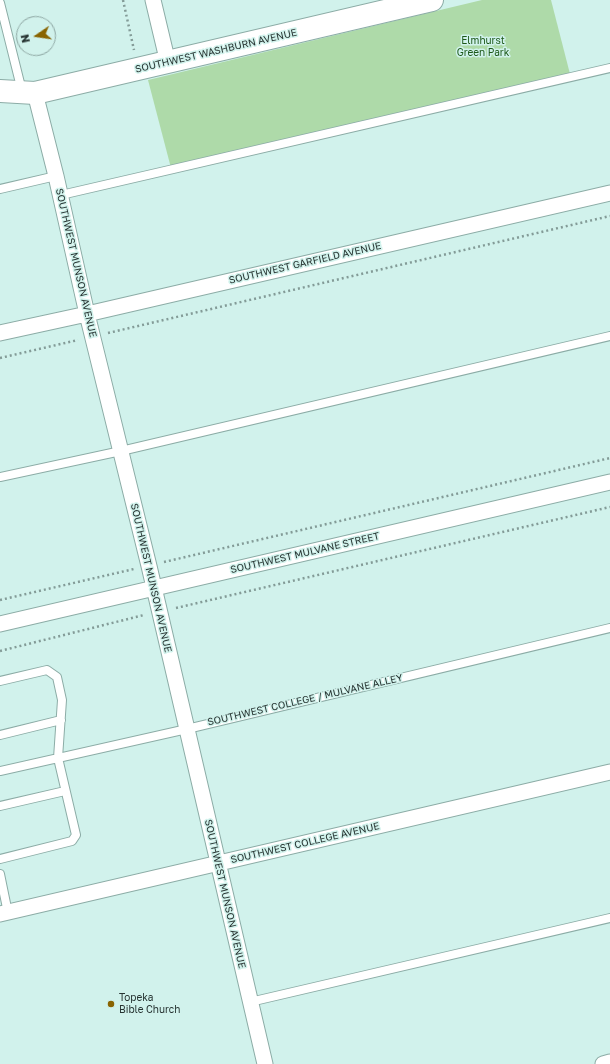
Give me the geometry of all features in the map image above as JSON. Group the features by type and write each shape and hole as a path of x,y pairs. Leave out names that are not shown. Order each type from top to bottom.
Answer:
{"main road":[{"name":"SOUTHWEST WASHBURN AVENUE","path":"0,91 29,93 168,63 432,0"}],"street":[{"path":"153,0 168,63"},
{"name":"SOUTHWEST MUNSON AVENUE","path":"29,93 61,195 87,314 149,566 265,1064"},
{"name":"SOUTHWEST GARFIELD AVENUE","path":"0,333 610,193"},
{"name":"SOUTHWEST MULVANE STREET","path":"0,624 610,482"},
{"name":"SOUTHWEST COLLEGE AVENUE","path":"4,914 610,772"},
{"path":"603,1064 610,1062"}],"lane":[{"path":"0,2 29,93"},
{"path":"61,195 610,68"},
{"path":"0,189 56,176"},
{"path":"0,477 121,451 610,336"},
{"name":"SOUTHWEST COLLEGE / MULVANE ALLEY","path":"0,772 610,628"},
{"path":"0,681 47,670 57,677 62,700 58,758 76,835 72,841 0,859"},
{"path":"0,735 61,720"},
{"path":"0,806 65,791"},
{"path":"0,874 4,914"},
{"path":"250,1002 610,918"}],"path":[{"path":"122,0 135,53"},
{"path":"0,358 610,216"},
{"path":"0,600 610,458"},
{"path":"0,651 159,612 610,507"}],"green space":[{"name":"Elmhurst Green Park","path":"482,0 551,0 570,74 171,168 148,80"}],"place":[{"name":"Topeka Bible Church","path":"111,1004"}]}
